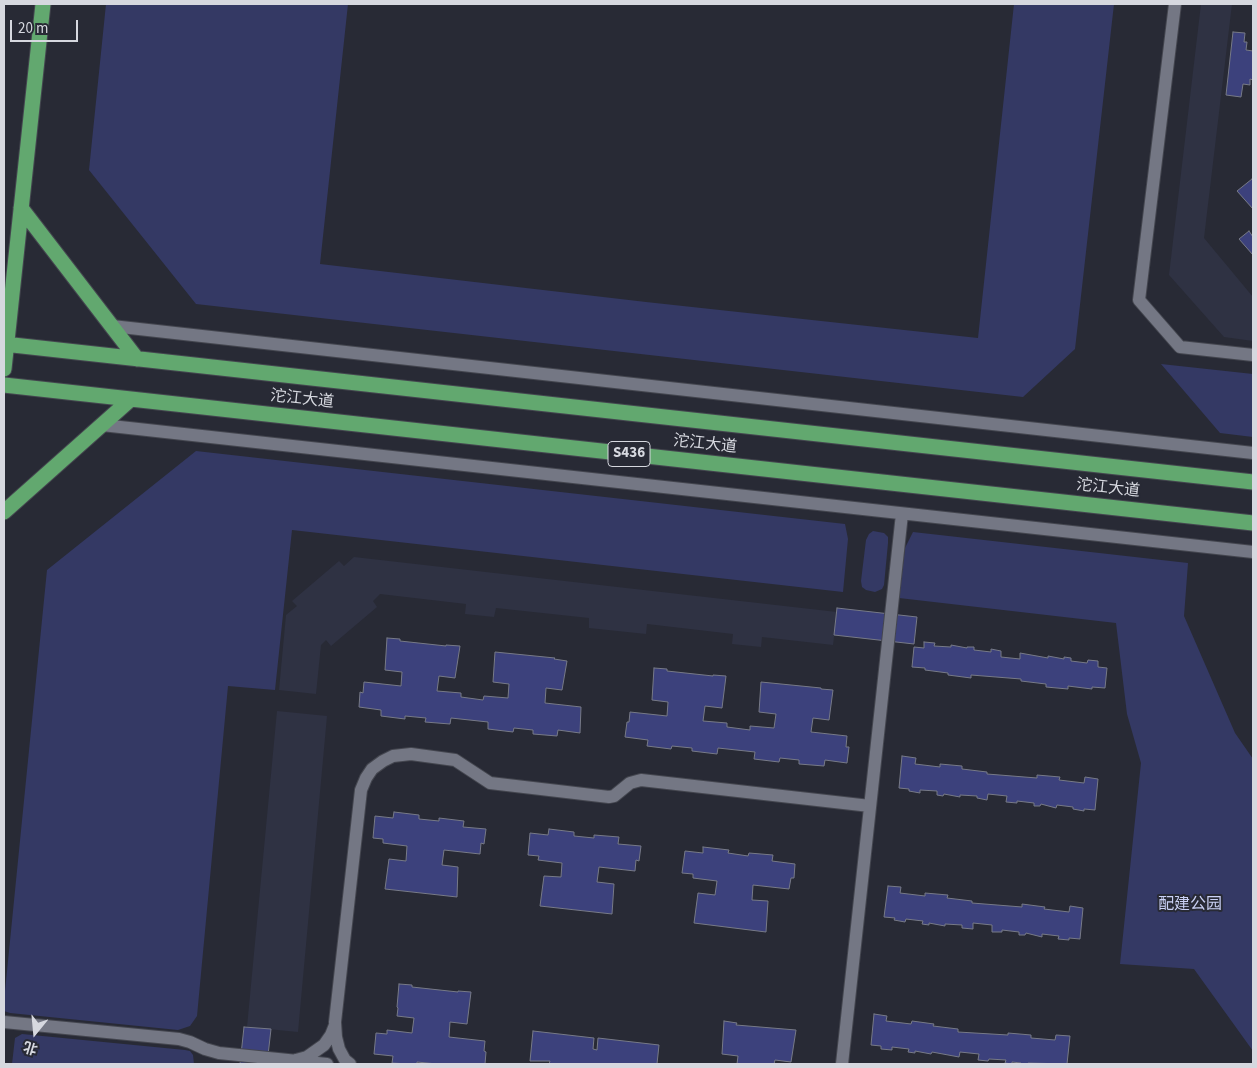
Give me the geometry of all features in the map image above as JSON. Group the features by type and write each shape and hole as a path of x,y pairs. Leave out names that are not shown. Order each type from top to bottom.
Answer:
{"highway":[{"path":"4,370 5,344 43,4"},
{"path":"21,208 137,359"},
{"name":"沱江大道","path":"5,344 1253,482"},
{"name":"沱江大道","path":"4,385 1253,523"},
{"path":"4,512 131,399"}],"lane":[{"path":"1175,4 1139,300 1180,347 1253,355"},
{"path":"112,326 1253,452"},
{"path":"102,424 1253,552"},
{"path":"842,1064 902,514"},
{"path":"350,1064 345,1060 339,1049 335,1022 361,790 372,768 393,756 411,754 455,760 490,783 609,797 614,796 630,782 641,780 870,806"},
{"path":"4,1022 179,1039 190,1042 205,1050 219,1053 327,1064"},
{"path":"288,1060 307,1057 324,1045 331,1035 335,1022"}],"shaded area":[{"path":"1201,4 1232,4 1204,238 1253,297 1253,341 1224,337 1169,275"},
{"path":"354,557 837,612 833,645 762,637 761,647 732,644 733,634 647,624 646,634 589,628 589,618 496,608 494,617 465,614 466,604 380,594 373,601 377,607 331,646 326,640 321,645 316,694 279,690 286,615 297,606 292,601 339,561 344,566"},
{"path":"277,711 327,716 298,1032 247,1027"}],"green space":[{"path":"106,4 348,4 320,264 978,338 1014,4 1114,4 1075,349 1023,397 196,304 89,170"},
{"path":"1161,364 1253,374 1253,437 1220,433"},
{"path":"196,451 845,524 848,539 843,592 292,530 275,690 228,686 197,1016 190,1026 178,1030 4,1011 47,570"},
{"path":"873,531 884,533 888,537 884,585 882,589 875,592 862,587 861,581 866,540"},
{"name":"配建公园","path":"913,532 1188,563 1184,616 1235,733 1253,759 1253,1051 1194,969 1120,964 1141,763 1127,714 1116,623 899,598 905,548"},
{"path":"22,1034 185,1050 190,1051 193,1055 194,1064 12,1064 15,1038"}],"building":[{"path":"1233,32 1245,33 1244,42 1247,42 1246,50 1253,51 1253,80 1250,79 1250,85 1243,84 1241,97 1226,95"},
{"path":"1253,180 1253,209 1237,191"},
{"path":"1249,231 1253,237 1253,255 1239,239"},
{"path":"837,608 917,617 914,644 834,635"},
{"path":"387,638 400,639 400,641 460,646 455,678 439,676 437,691 461,693 461,697 483,700 484,696 508,698 509,684 493,682 495,652 567,661 562,690 546,688 545,703 581,707 580,733 558,730 557,736 533,734 533,730 514,728 513,732 488,729 488,722 451,718 450,724 425,722 426,718 405,716 405,719 381,716 381,710 359,707 360,692 363,693 364,682 401,686 402,672 385,670"},
{"path":"924,642 935,643 934,646 974,647 974,650 991,652 991,649 1001,651 1001,657 1020,659 1020,653 1048,658 1048,656 1064,659 1064,657 1071,658 1071,661 1087,663 1088,660 1098,661 1098,667 1107,668 1105,688 1092,687 1092,689 1068,686 1068,689 1046,687 1046,684 1021,681 1021,679 971,675 971,678 912,667 914,647 924,648"},
{"path":"654,668 667,669 667,671 726,676 722,708 705,706 703,721 727,723 727,727 750,730 750,726 774,728 776,714 759,712 761,682 833,690 829,720 813,718 811,732 847,736 846,747 849,747 847,763 825,760 824,766 799,764 799,760 780,758 779,762 754,759 755,752 718,748 717,754 692,751 692,748 672,746 671,749 647,746 648,740 625,737 630,712 667,716 668,702 652,700"},
{"path":"902,756 916,758 915,764 940,767 940,764 962,766 962,769 987,772 987,774 1037,778 1037,775 1060,777 1059,780 1084,783 1085,777 1098,779 1095,810 1084,809 1084,811 1073,809 1073,807 1057,805 1056,808 1041,804 1040,806 1034,806 1034,803 1017,801 1017,803 1006,802 1007,796 988,794 987,800 977,798 977,796 937,795 937,791 920,790 920,793 909,791 909,789 899,788"},
{"path":"394,812 419,815 419,819 439,821 439,818 464,821 463,827 486,829 484,844 481,843 480,854 444,850 442,865 458,867 457,897 385,889 389,859 406,861 407,846 383,843 383,839 373,838 375,816 393,818"},
{"path":"549,829 574,832 574,836 594,838 594,835 619,837 618,844 641,846 639,861 636,860 635,871 599,867 597,882 614,884 612,914 540,906 544,876 561,877 562,863 538,860 539,856 528,855 530,833 548,835"},
{"path":"703,847 729,850 728,853 748,856 749,853 773,855 772,861 795,864 794,878 791,878 789,889 753,885 752,900 768,901 766,932 694,923 698,893 715,895 717,881 693,878 693,874 682,873 685,851 703,853"},
{"path":"888,886 901,887 900,893 925,896 925,893 948,895 947,898 972,901 972,903 1022,907 1022,904 1069,912 1070,906 1083,908 1080,939 1058,939 1059,936 1042,934 1042,937 1026,933 1025,935 1019,935 1019,932 1002,930 1002,932 992,932 992,925 973,923 973,929 962,928 962,925 945,924 945,926 929,923 929,925 922,924 923,921 906,919 905,922 894,920 895,918 884,917"},
{"path":"399,984 412,985 412,987 471,992 467,1024 450,1022 449,1037 485,1041 485,1064 392,1063 393,1056 374,1054 376,1033 387,1034 387,1030 412,1033 414,1018 397,1016"},
{"path":"874,1014 887,1016 886,1021 911,1024 912,1021 934,1024 933,1026 958,1029 958,1032 1008,1035 1008,1033 1031,1035 1031,1038 1055,1040 1056,1035 1070,1036 1067,1064 1021,1064 1012,1062 1012,1064 1005,1063 1006,1060 978,1060 979,1054 960,1052 959,1057 932,1052 931,1054 915,1051 915,1053 908,1052 909,1049 892,1047 892,1050 881,1049 881,1046 871,1045"},
{"path":"724,1021 737,1023 736,1025 796,1030 791,1062 775,1060 774,1064 737,1064 738,1056 722,1054"},
{"path":"244,1027 271,1029 267,1064 240,1064"},
{"path":"533,1031 594,1038 593,1049 597,1050 598,1038 659,1045 657,1064 549,1064 550,1061 530,1061"}]}
